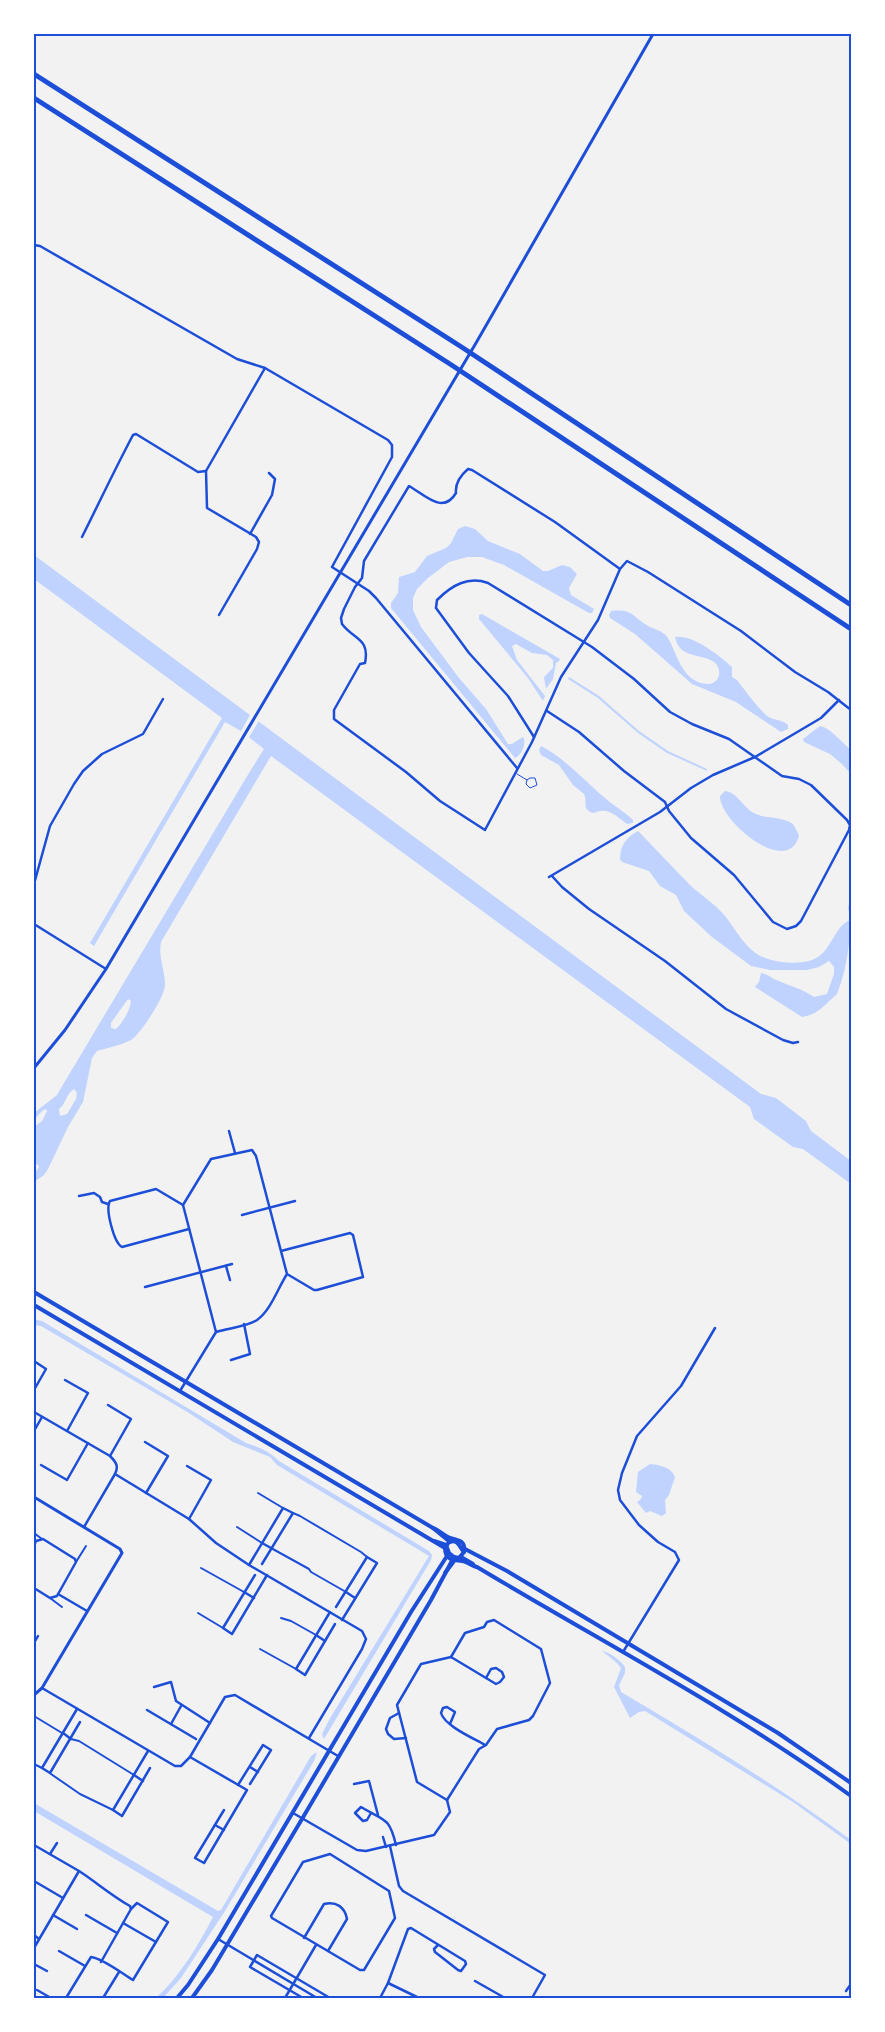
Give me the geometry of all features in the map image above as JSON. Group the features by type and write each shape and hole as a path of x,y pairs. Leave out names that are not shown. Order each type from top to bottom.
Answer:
{"highway":[{"path":"34,74 460,346 851,605"},
{"path":"34,98 450,364 851,629"}],"main road":[{"path":"34,1292 433,1528 450,1540 460,1540 464,1551 461,1559"},
{"path":"34,1305 445,1547 453,1559"},
{"path":"177,1998 188,1985 218,1939 447,1556 445,1547 450,1540"},
{"path":"464,1551 479,1556 778,1733 851,1783"},
{"path":"447,1556 453,1559 461,1559 477,1567 624,1652 772,1741 851,1796"},
{"path":"192,1998 227,1945 302,1819 453,1559"}],"street":[{"path":"34,1068 65,1030 106,969 454,381 653,34"},
{"path":"34,245 40,246 236,359 265,368 383,436 392,445 392,457 332,567 376,598 517,768"},
{"path":"220,615 257,549 259,542 256,537 207,508 206,471 265,368"},
{"path":"82,536 132,435 136,434 198,472 206,471"},
{"path":"620,569 555,522 468,469 456,487 456,493 453,498 446,504 439,504 409,486 364,560 362,578 357,584 341,618 344,627 366,647 366,657 365,663 360,664 334,710 336,722 406,772 440,801 482,830 487,828 547,711 561,677 602,613 620,569 627,561 648,572 741,631 795,672 839,700 851,710"},
{"path":"250,534 274,488 274,479 269,473"},
{"path":"534,737 508,696 479,666 436,608 437,600 459,583 480,580 488,583 584,642 634,679 670,712 692,724 729,739 782,776 802,780 811,785 850,825 848,832 801,921 796,926 783,928 771,920 734,875 691,838 669,811 665,802 591,741 547,711"},
{"path":"34,884 50,826 83,771 102,754 143,734 163,699"},
{"path":"798,1042 794,1043 783,1040 726,1009 665,961 589,909 551,876 668,807 691,788 713,775 755,757 822,718 839,700"},
{"path":"34,924 106,969"},
{"path":"229,1131 235,1153"},
{"path":"180,1392 216,1332 259,1318 270,1304 287,1274 256,1156 252,1150 211,1159 183,1205"},
{"path":"108,1204 110,1201 156,1189 183,1205 216,1332"},
{"path":"79,1196 94,1193 100,1196 102,1202 108,1204"},
{"path":"242,1214 295,1201"},
{"path":"108,1204 117,1242 122,1247 189,1229"},
{"path":"281,1251 350,1233 353,1235 363,1277 358,1280 314,1290 287,1274"},
{"path":"145,1287 232,1264"},
{"path":"226,1266 230,1280"},
{"path":"231,1360 250,1354 244,1324"},
{"path":"624,1652 679,1560 676,1552 658,1542 639,1525 620,1500 618,1490 622,1473 637,1436 681,1386 715,1328"},
{"path":"34,1361 46,1368 34,1390"},
{"path":"65,1380 88,1393 67,1431"},
{"path":"108,1405 131,1419 110,1456"},
{"path":"34,1412 110,1456 116,1462 118,1468 84,1527"},
{"path":"34,1431 42,1416"},
{"path":"145,1442 168,1456 146,1493"},
{"path":"41,1465 67,1480 88,1443"},
{"path":"187,1466 211,1480 189,1519"},
{"path":"115,1474 189,1519 216,1543 249,1565 362,1631 366,1639 365,1644 309,1738"},
{"path":"258,1493 361,1552 376,1563 342,1620"},
{"path":"34,1497 120,1549 122,1553 89,1612 42,1688 34,1695"},
{"path":"249,1565 283,1508"},
{"path":"262,1564 292,1513"},
{"path":"237,1528 355,1598"},
{"path":"34,1533 75,1559 76,1562"},
{"path":"34,1546 36,1541 43,1539"},
{"path":"50,1598 58,1594 86,1546"},
{"path":"336,1607 367,1557"},
{"path":"201,1568 254,1598"},
{"path":"223,1628 254,1575"},
{"path":"198,1613 232,1634 267,1575"},
{"path":"34,1588 62,1607"},
{"path":"58,1594 89,1612"},
{"path":"296,1669 330,1612"},
{"path":"281,1618 291,1621 325,1641"},
{"path":"447,1800 479,1749 486,1745 497,1729 529,1720 533,1716 550,1683 541,1649 494,1620 487,1622 484,1628 465,1633 451,1657"},
{"path":"260,1649 305,1675 336,1624"},
{"path":"34,1644 38,1636"},
{"path":"293,1814 357,1850 366,1851 434,1835 450,1812 447,1800 417,1782 397,1705 422,1664 451,1657 486,1678 496,1684 504,1676 496,1668 491,1668 486,1678"},
{"path":"154,1687 171,1682 176,1701 210,1723"},
{"path":"42,1688 175,1766 181,1766 190,1757 225,1697 235,1695 338,1756"},
{"path":"171,1724 181,1706"},
{"path":"450,1724 455,1712 447,1707 443,1708 441,1713 443,1720 486,1745"},
{"path":"42,1768 77,1709"},
{"path":"147,1710 196,1739"},
{"path":"399,1713 390,1718 386,1729 388,1734 394,1739 406,1738"},
{"path":"34,1716 143,1780"},
{"path":"50,1774 80,1722"},
{"path":"238,1785 263,1744 271,1750 250,1784"},
{"path":"113,1810 148,1751"},
{"path":"190,1757 247,1790 204,1863 195,1858 224,1810"},
{"path":"34,1764 80,1794 122,1816 150,1768"},
{"path":"250,1766 258,1772"},
{"path":"354,1784 369,1781 378,1815"},
{"path":"371,1813 367,1820 363,1821 355,1813 361,1807 378,1815 390,1825 396,1845"},
{"path":"215,1825 224,1830"},
{"path":"383,1837 386,1847"},
{"path":"50,1854 57,1842"},
{"path":"34,1845 103,1886 112,1896 130,1906 131,1909"},
{"path":"390,1846 399,1886 413,1898 545,1976 532,1998"},
{"path":"330,1854 387,1888 395,1918 364,1970 360,1970 316,1945 271,1916 303,1862 330,1854"},
{"path":"34,1948 79,1872"},
{"path":"34,1881 63,1898"},
{"path":"66,1998 91,1957 134,1980 168,1922 137,1903 131,1909 101,1962"},
{"path":"304,1938 324,1904 339,1905 347,1915 347,1919 328,1952"},
{"path":"53,1915 76,1929"},
{"path":"86,1915 117,1933"},
{"path":"123,1923 156,1942"},
{"path":"380,1998 388,1983 408,1929 411,1928 465,1961 466,1964 461,1970 458,1970 435,1952 434,1949 438,1945"},
{"path":"34,1936 39,1939"},
{"path":"218,1939 317,1998"},
{"path":"285,1998 316,1945"},
{"path":"59,1951 85,1966"},
{"path":"303,1998 250,1966 257,1955 330,1998"},
{"path":"34,1964 47,1971"},
{"path":"103,1998 119,1972"},
{"path":"475,1981 505,1998"},
{"path":"388,1983 419,1998"},
{"path":"846,1991 851,1984"},
{"path":"36,1990 52,1998"}],"lane":[{"path":"515,773 527,780"},
{"path":"535,778 537,785 530,788 526,784 527,780 535,778"}],"water":[{"path":"465,526 475,529 488,541 520,554 543,571 548,571 562,565 570,567 577,574 569,588 571,595 594,609 592,613 589,613 504,565 482,557 467,557 449,562 417,589 413,598 413,610 421,627 459,678 486,709 508,744 512,744 523,737 523,749 515,758 391,608 391,603 398,593 399,577 415,572 427,556 446,548 451,543 458,529"},
{"path":"34,555 761,1094 776,1098 806,1121 811,1131 851,1161 851,1184 803,1149 793,1147 754,1119 750,1107 271,756 161,942 160,953 165,984 152,1014 131,1040 97,1051 92,1058 83,1102 68,1127 48,1169 44,1175 34,1182 34,1174 39,1167 34,1163 34,1127 42,1121 47,1111 46,1109 42,1111 34,1120 34,1113 57,1095 264,749 241,731 225,722 94,946 90,943 222,718 34,579","holes":["128,999 131,1001 126,1016 116,1029 111,1028 111,1023","74,1089 77,1093 76,1099 67,1114 60,1116 59,1109"]},
{"path":"611,611 631,613 648,626 663,633 668,638 682,667 692,679 699,682 708,684 715,682 719,676 719,668 709,659 681,649 675,637 698,642 713,652 732,667 732,677 737,680 762,711 769,717 786,723 788,729 781,732 736,702 692,684 635,634 610,618"},
{"path":"482,614 560,659 556,663 553,679 546,689 544,677 553,668 553,660 547,655 532,653 516,644 512,646 517,660 545,696 543,701 528,678 479,619 479,615"},
{"path":"569,677 599,696 639,731 668,751 707,769 707,771 667,753 638,733 598,698 568,679"},
{"path":"820,726 832,733 851,750 851,774 830,754 804,742 803,739"},
{"path":"541,746 566,763 605,798 630,817 633,823 627,824 608,812 590,812 586,808 584,794 573,785 559,765 541,755 539,750"},
{"path":"725,791 732,793 752,812 762,816 783,819 793,824 799,835 793,847 783,851 770,849 756,842 743,832 731,820 723,807 720,796"},
{"path":"638,831 691,886 721,912 752,950 769,959 784,962 806,962 819,957 844,923 850,920 848,907 851,900 849,948 837,994 818,1011 802,1017 755,987 759,982 761,973 800,989 814,997 827,994 834,974 834,967 829,961 819,967 807,970 770,970 751,966 712,937 684,911 676,895 660,886 649,871 622,862 620,854 623,846 630,836"},
{"path":"34,1321 42,1321 246,1443 268,1452 279,1461 429,1551 432,1555 431,1560 324,1739 322,1734 329,1720 429,1556 277,1465 270,1457 233,1442 189,1413 41,1326 34,1325"},
{"path":"650,1464 668,1469 675,1477 669,1495 665,1500 666,1513 662,1516 650,1511 646,1513 637,1502 642,1496 636,1492 638,1472"},
{"path":"602,1651 615,1657 625,1667 625,1673 619,1685 621,1692 767,1781 851,1840 851,1844 793,1802 645,1711 639,1712 630,1718 614,1687 621,1668"},
{"path":"317,1752 314,1761 225,1911 181,1978 163,1998 156,1998 188,1960 213,1917 34,1811 34,1803 218,1911 221,1910 311,1756"}],"pier":[{"path":"251,713 260,719 248,739 240,733"}]}
